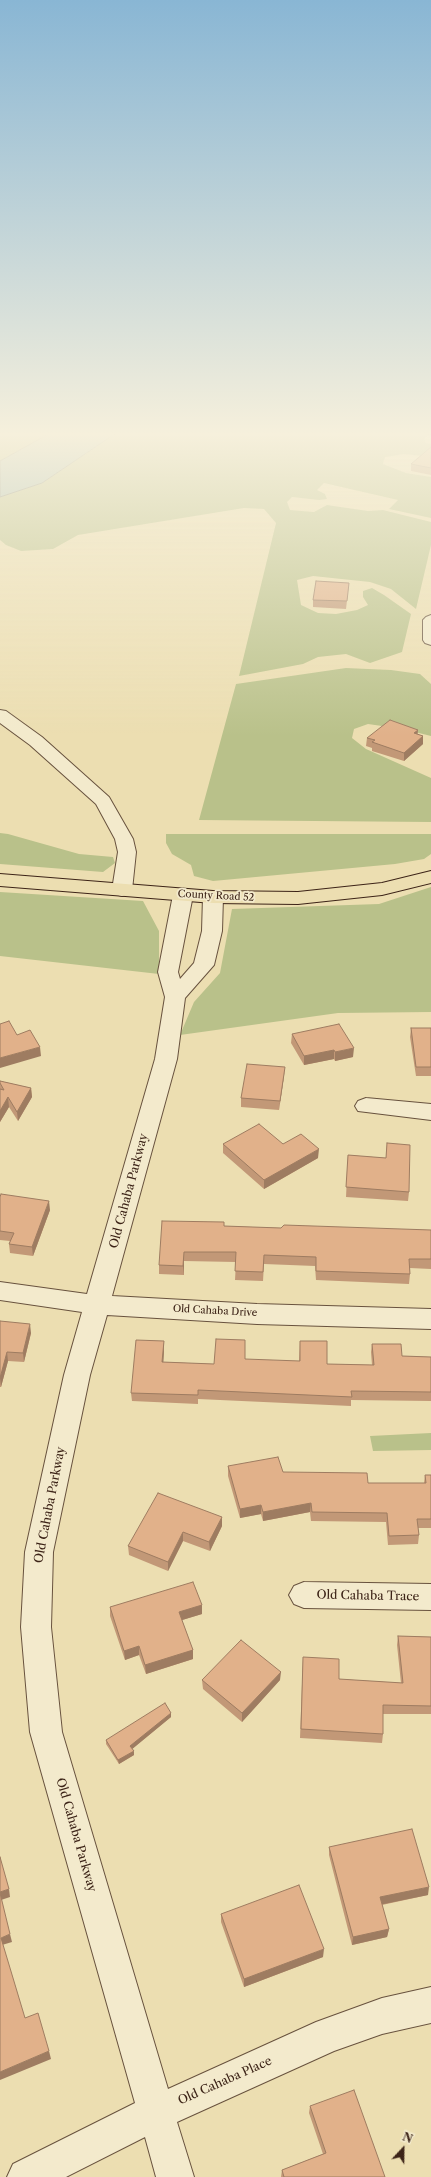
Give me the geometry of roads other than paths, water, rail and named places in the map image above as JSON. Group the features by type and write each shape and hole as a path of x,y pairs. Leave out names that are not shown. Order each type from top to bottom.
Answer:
{"main road":[{"name":"County Road 52","path":"0,880 213,897 298,898 382,889 431,877"}],"street":[{"path":"431,620 431,640"},
{"path":"0,716 36,741 76,775 103,802 124,839 127,852 122,890"},
{"name":"Old Cahaba Parkway","path":"175,2177 46,1732 36,1627 39,1552 77,1375 98,1305 166,1058 176,997 168,972 183,894"},
{"path":"176,997 204,965 212,931 213,897"},
{"path":"366,1106 431,1112"},
{"name":"Old Cahaba Drive","path":"0,1291 98,1305 257,1314 431,1319"},
{"name":"Old Cahaba Trace","path":"304,1595 431,1597"},
{"name":"Old Cahaba Place","path":"26,2177 156,2112 330,2035 382,2016 431,2005"}]}
